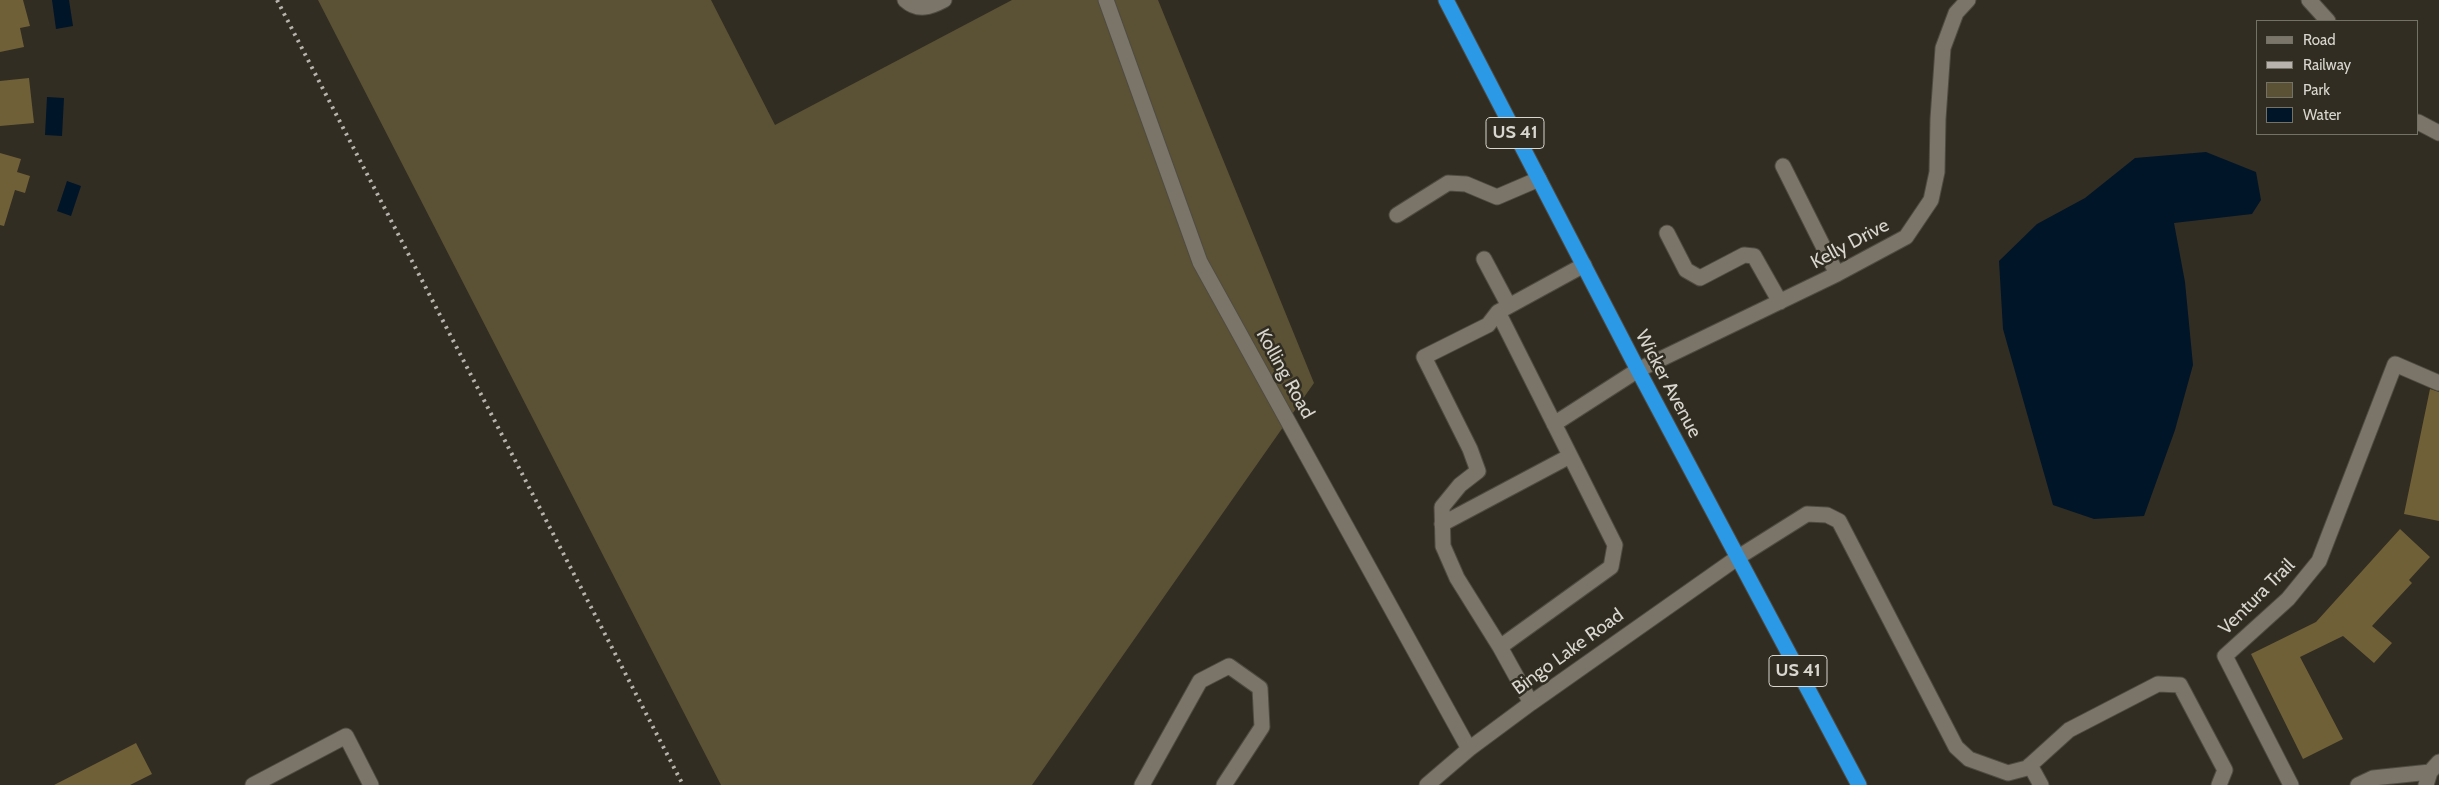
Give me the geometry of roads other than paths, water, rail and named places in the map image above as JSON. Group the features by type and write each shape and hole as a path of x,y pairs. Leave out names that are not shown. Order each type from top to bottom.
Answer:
{"highway":[{"name":"Wicker Avenue","path":"1446,0 1638,370 1859,785"}],"street":[{"path":"905,0 919,8 932,6 944,0"},
{"name":"Kolling Road","path":"1106,0 1200,262 1470,749"},
{"name":"Kelly Drive","path":"1554,424 1638,370 1837,274 1906,237 1931,200 1937,172 1938,120 1943,48 1956,13 1968,0"},
{"path":"2309,0 2327,20"},
{"path":"2419,123 2439,133"},
{"path":"1783,166 1837,274"},
{"path":"1396,215 1448,183 1466,184 1497,197 1539,179"},
{"path":"1667,233 1686,270 1700,278 1744,255 1754,256 1780,302"},
{"path":"1484,259 1554,424 1615,545 1611,567 1500,647"},
{"path":"1531,703 1500,647 1457,578 1443,546 1442,507 1460,485 1478,471 1470,449 1424,357 1488,325 1504,309 1584,265"},
{"name":"Ventura Trail","path":"2291,785 2226,656 2288,599 2319,561 2395,364 2439,384"},
{"path":"1442,524 1570,456"},
{"name":"Bingo Lake Road","path":"1427,785 1470,749 1531,703 1737,558 1807,514 1827,514 1838,521 1956,747 1969,758 2008,772 2026,768 2030,765"},
{"path":"1142,785 1200,681 1229,666 1260,688 1262,727 1224,785"},
{"path":"2042,785 2030,765 2069,730 2158,684 2180,686 2225,770 2219,785"},
{"path":"253,785 346,736 371,785"},
{"path":"2358,785 2373,778 2432,773"}],"water":[{"path":"52,0 69,0 73,26 56,29"},
{"path":"47,97 64,98 62,136 45,135"},
{"path":"2206,152 2256,172 2261,200 2252,214 2174,223 2185,282 2193,365 2175,430 2144,516 2094,519 2053,505 2003,329 1999,261 2037,224 2085,198 2135,158"},
{"path":"67,181 81,186 71,216 57,211"}],"railway":[{"path":"277,0 683,785"}]}
